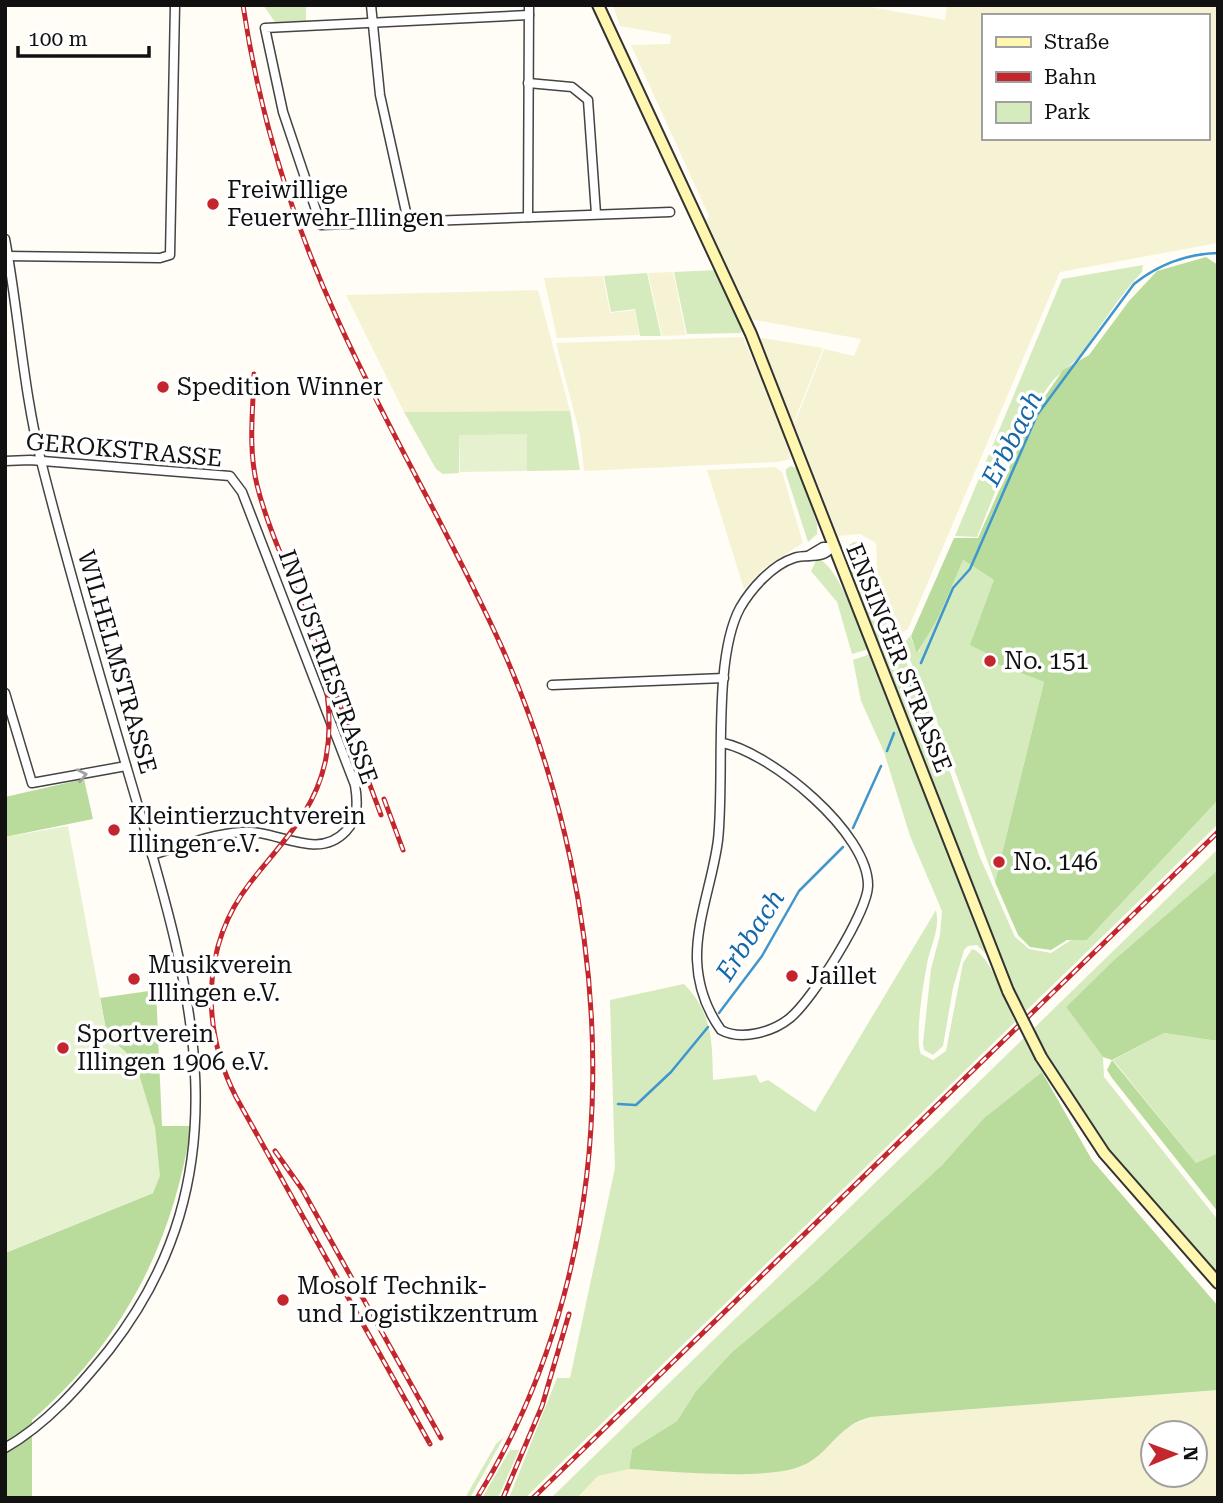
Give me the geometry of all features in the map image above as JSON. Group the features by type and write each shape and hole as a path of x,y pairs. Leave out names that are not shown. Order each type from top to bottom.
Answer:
{"street":[{"path":"7,256 170,256 175,5"},
{"path":"370,5 380,95 408,221"},
{"path":"528,217 529,5"},
{"name":"ENSINGER STRASSE","path":"597,8 751,334 832,547 872,641 1008,991 1041,1057 1104,1153 1218,1283"},
{"path":"529,15 265,29 284,112 321,225 670,212"},
{"path":"528,83 572,87 588,100 596,214"},
{"name":"WILHELMSTRASSE","path":"5,239 41,461 152,855 194,1032 197,1073 196,1137 184,1202 149,1288 117,1339 58,1408 5,1448"},
{"name":"GEROKSTRASSE","path":"5,461 41,461 230,476 237,484"},
{"name":"INDUSTRIESTRASSE","path":"152,855 246,831 295,843 328,844 338,839 356,816 355,785 237,484"},
{"path":"723,743 752,751 804,789 842,831 861,858 868,883 863,907 798,1010 770,1029 747,1035 721,1030 706,1004 697,957 718,841 724,678 730,636 741,606 776,568 823,547 832,547"},
{"path":"552,685 724,678"},
{"path":"5,693 27,775 32,783 126,766"}],"shaded area":[{"path":"613,5 858,5 945,20 947,5 1218,5 1218,243 1060,272 908,629 901,633 878,592 876,543 860,534 838,536 794,425 824,349 854,356 861,339 750,319 705,221 709,216 631,45 670,44 671,35 620,26"},
{"path":"673,272 686,335 662,336 648,273"},
{"path":"603,276 610,313 635,310 639,335 557,338 544,278"},
{"path":"538,290 570,411 404,412 346,295"},
{"path":"743,337 783,431 791,459 777,462 584,471 580,435 556,343"},
{"path":"762,338 823,348 793,424 759,340"},
{"path":"775,467 782,472 803,543 764,568 744,589 707,470"},
{"path":"1218,1390 1218,1498 577,1498 598,1476 623,1469 740,1472 785,1470 803,1466 845,1428 871,1417"}],"green space":[{"path":"263,5 306,5 306,21 275,22"},
{"path":"1206,257 1218,265 1218,800 1087,940 1067,940 1051,950 1030,947 1018,935 995,882 1044,682 990,661 992,656 970,645 994,580 963,560 938,618 917,653 911,636 954,538 978,538 1033,414 1063,370 1089,355 1129,301 1157,271"},
{"path":"1143,265 1142,272 1081,354 1052,382 1026,422 977,537 955,536 1062,279"},
{"path":"718,270 745,329 740,333 687,334 674,272"},
{"path":"647,273 661,336 640,336 635,309 611,312 604,276"},
{"path":"570,411 580,470 527,471 527,435 459,435 459,473 443,474 436,469 404,412"},
{"path":"527,434 527,471 460,472 459,435"},
{"path":"791,466 799,469 817,524 817,534 808,542 786,474 786,469"},
{"path":"854,542 864,543 868,548 872,595 892,634 892,639 878,644 842,556 844,548"},
{"path":"817,559 824,562 840,583 869,649 852,654 837,602 811,571"},
{"path":"963,560 994,580 991,660 1044,682 995,882 931,705 903,645 910,636 918,653"},
{"path":"890,646 901,651 927,706 979,855 1015,937 1029,949 1051,953 1071,940 1087,940 1218,800 1218,824 1025,1012 1004,968 880,651"},
{"path":"870,654 988,956 977,945 968,946 964,950 953,988 943,1046 933,1055 924,1050 923,1043 931,969 940,935 942,911 910,836 884,752 861,701 853,660"},
{"path":"84,779 93,819 5,837 5,797"},
{"name":"Sportverein Illingen 1906 e.V.","path":"68,826 107,1035 135,1061 155,1127 160,1176 153,1193 5,1253 5,837"},
{"path":"1218,849 1218,870 1114,960 1066,1007 1103,1057 1104,1077 1218,1220 1218,1277 1107,1151 1045,1055 1033,1029"},
{"path":"1218,870 1218,1041 1164,1033 1112,1060 1103,1057 1066,1007 1114,960"},
{"path":"936,910 936,929 920,1008 921,1054 933,1060 946,1051 963,963 972,949 979,953 991,970 1015,1022 525,1498 509,1498 557,1378 570,1378 615,1168 610,1000 684,984 694,995 706,1017 711,1040 713,1080 756,1075 760,1083 768,1080 815,1112"},
{"path":"156,990 162,1126 191,1126 171,1211 157,1250 118,1323 64,1390 32,1420 32,1498 5,1498 5,1253 153,1193 135,1061 107,1035 100,998"},
{"path":"1164,1033 1218,1041 1218,1153 1196,1163 1113,1060"},
{"path":"1024,1038 1042,1072 984,1118 942,1165 813,1284 732,1352 696,1391 677,1421 632,1449 629,1469 598,1476 577,1498 551,1498"},
{"path":"1112,1060 1196,1163 1218,1153 1218,1212 1112,1078 1107,1070"},
{"path":"1042,1072 1092,1160 1218,1306 1218,1390 871,1417 851,1426 806,1464 770,1473 720,1474 629,1469 632,1449 677,1421 696,1391 732,1352 813,1284 942,1165 984,1118"},
{"path":"504,1437 470,1498 465,1498 496,1444"},
{"path":"510,1450 519,1450 498,1498 482,1498"}],"waterway":[{"name":"Erbbach","path":"921,663 953,588 970,569 1037,415 1134,284 1173,261 1218,253"},
{"name":"Erbbach","path":"906,700 912,684"},
{"name":"Erbbach","path":"887,751 894,733"},
{"name":"Erbbach","path":"853,828 881,766"},
{"name":"Erbbach","path":"719,1013 762,956 799,891 843,847"},
{"name":"Erbbach","path":"618,1104 636,1105 671,1072 708,1027"}],"railway":[{"path":"243,5 268,125 291,203 320,279 376,400 503,650 542,752 570,859 588,968 593,1079 585,1189 564,1296 528,1400 477,1498"},
{"path":"254,374 252,443 257,485 267,519 318,652 326,687 329,722 326,758 321,777 306,810 250,883 234,907 222,933 215,960 212,1016 225,1071 236,1097 430,1444"},
{"path":"333,685 381,815"},
{"path":"384,799 403,850"},
{"path":"533,1498 1218,832"},
{"path":"275,1151 302,1189 441,1438"},
{"path":"503,1498 542,1406 569,1314"}],"place":[{"name":"Freiwillige Feuerwehr Illingen","path":"213,204"},
{"name":"Spedition Winner","path":"163,387"},
{"name":"No. 151","path":"990,661"},
{"name":"Kleintierzuchtverein Illingen e.V.","path":"114,830"},
{"name":"No. 146","path":"999,862"},
{"name":"Jaillet","path":"792,976"},
{"name":"Musikverein Illingen e.V.","path":"134,979"},
{"name":"Sportverein Illingen 1906 e.V.","path":"63,1048"},
{"name":"Mosolf Technik- und Logistikzentrum","path":"283,1300"}]}
